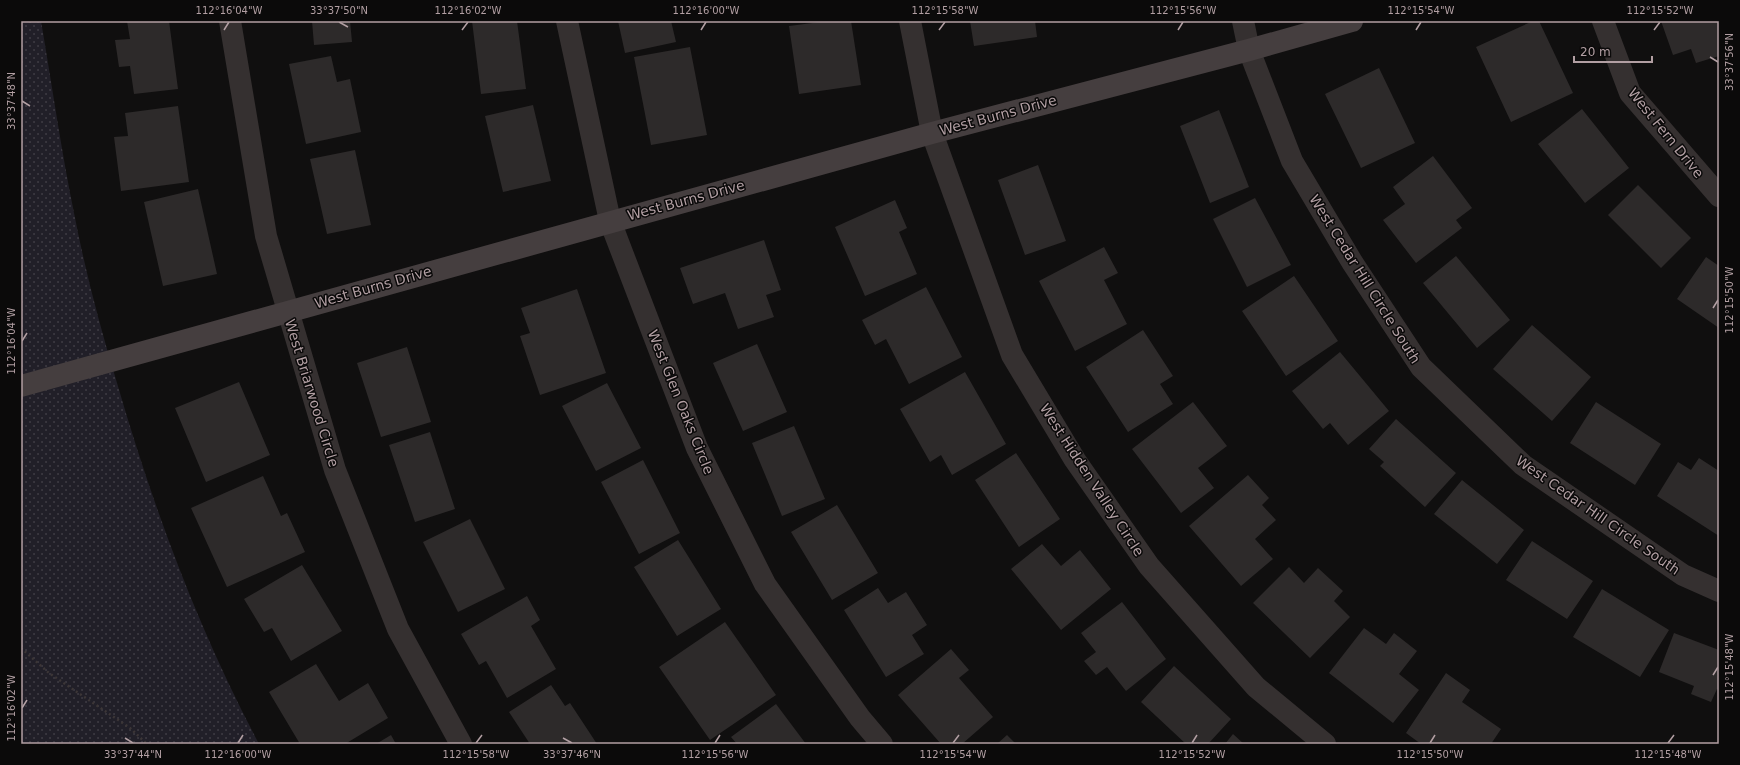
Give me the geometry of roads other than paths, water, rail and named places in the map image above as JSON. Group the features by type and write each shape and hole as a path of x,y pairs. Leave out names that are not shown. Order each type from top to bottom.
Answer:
{"street":[{"name":"West Briarwood Circle","path":"230,21 266,236 335,470 395,622 461,744"},
{"name":"West Glen Oaks Circle","path":"567,21 610,221 697,448 765,584 860,718 882,744"},
{"name":"West Hidden Valley Circle","path":"910,21 932,132 1012,355 1075,460 1149,566 1256,687 1325,744"},
{"name":"West Cedar Hill Circle South","path":"1243,21 1249,50 1292,161 1352,262 1421,367 1523,465 1683,575 1719,591"},
{"name":"West Burns Drive","path":"21,386 932,132 1249,50 1352,21"},
{"name":"West Fern Drive","path":"1603,21 1630,93 1719,196"}]}
